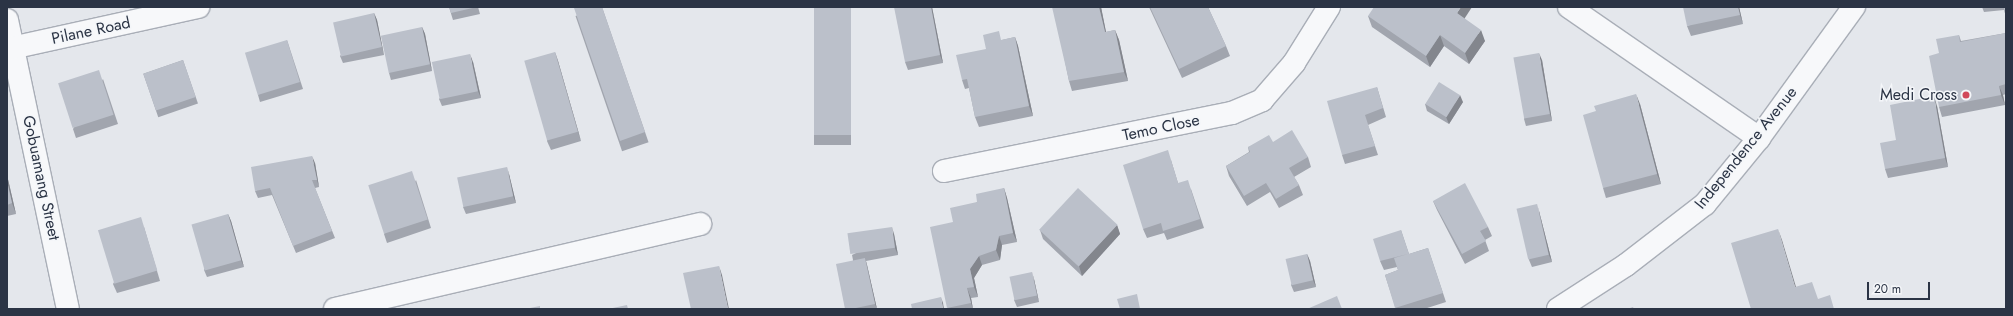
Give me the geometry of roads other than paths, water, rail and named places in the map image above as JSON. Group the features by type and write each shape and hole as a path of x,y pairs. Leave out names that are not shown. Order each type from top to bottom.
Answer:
{"street":[{"name":"Pilane Road","path":"10,48 198,7"},
{"name":"Temo Close","path":"944,171 1232,113 1262,100 1294,64 1329,7"},
{"path":"1570,7 1759,138"},
{"name":"Independence Avenue","path":"1558,309 1626,265 1705,204 1759,138 1854,7"},
{"name":"Gobuamang Street","path":"7,20 10,48 68,309"},
{"path":"335,309 700,224"}],"place":[{"name":"Medi Cross","path":"1966,95"}]}
